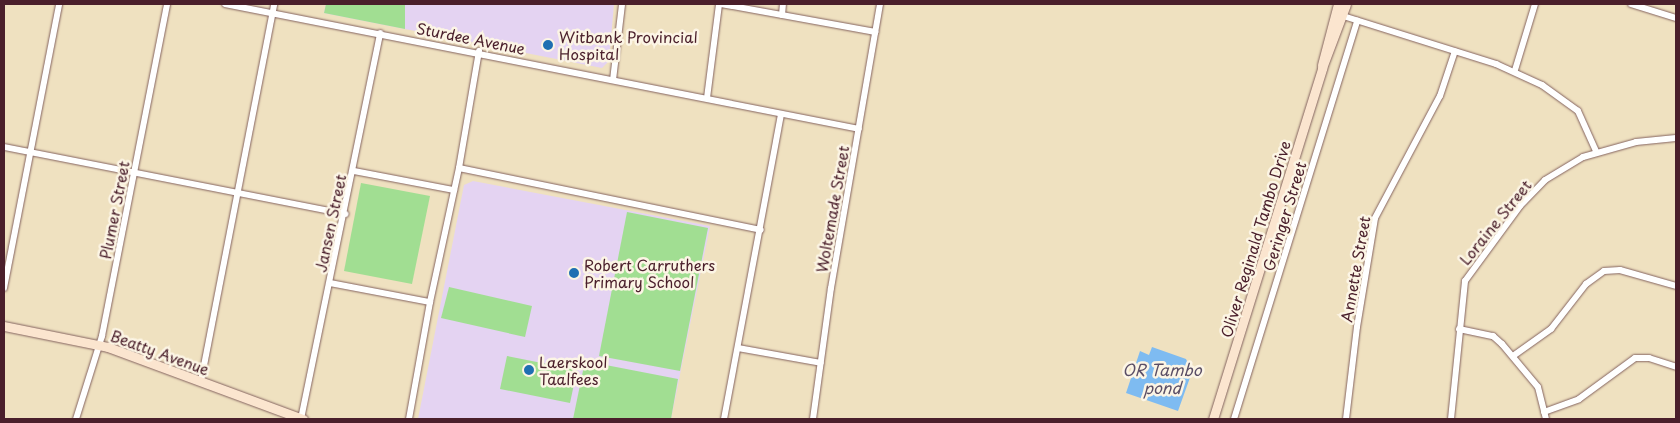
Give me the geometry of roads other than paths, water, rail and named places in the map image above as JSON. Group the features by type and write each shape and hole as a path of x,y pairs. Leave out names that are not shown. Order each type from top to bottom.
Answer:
{"main road":[{"name":"Oliver Reginald Tambo Drive","path":"1338,4 1339,15"},
{"name":"Oliver Reginald Tambo Drive","path":"1213,419 1322,68 1339,15 1346,4"},
{"name":"Beatty Avenue","path":"4,326 99,345 302,419"}],"street":[{"path":"4,288 59,4"},
{"name":"Plumer Street","path":"76,419 99,345 135,173 167,4"},
{"name":"Sturdee Avenue","path":"225,4 479,52 706,98 781,116 859,129"},
{"path":"201,381 274,4"},
{"path":"613,80 622,4"},
{"path":"706,98 720,4 875,32"},
{"path":"782,15 783,4"},
{"name":"Woltemade Street","path":"813,419 880,4"},
{"path":"1515,70 1535,4"},
{"path":"1631,4 1676,18"},
{"path":"1339,15 1515,70 1574,106 1587,126 1596,151"},
{"name":"Geringer Street","path":"1234,419 1357,20"},
{"name":"Jansen Street","path":"302,419 354,171 380,33"},
{"name":"Annette Street","path":"1346,419 1357,327 1375,218 1440,96 1454,51"},
{"path":"409,419 430,302 460,168 479,52"},
{"path":"724,419 781,116"},
{"name":"Loraine Street","path":"1451,419 1465,281 1520,206 1545,180 1596,151 1636,142 1676,138"},
{"path":"4,147 345,214"},
{"path":"460,168 761,230"},
{"path":"354,171 454,190"},
{"path":"1513,356 1551,329 1586,284 1599,273 1620,270 1676,286"},
{"path":"330,283 430,302"},
{"path":"1460,329 1493,336 1513,356 1538,388 1545,416 1579,399 1635,358 1649,358 1676,367"},
{"path":"738,348 821,363"}],"water":[{"name":"OR Tambo pond","path":"1152,347 1186,359 1192,372 1178,411 1126,393 1140,351 1149,355"}],"place":[{"name":"Witbank Provincial Hospital","path":"548,45"},
{"name":"Robert Carruthers Primary School","path":"574,273"},
{"name":"Laerskool Taalfees","path":"529,370"}]}
